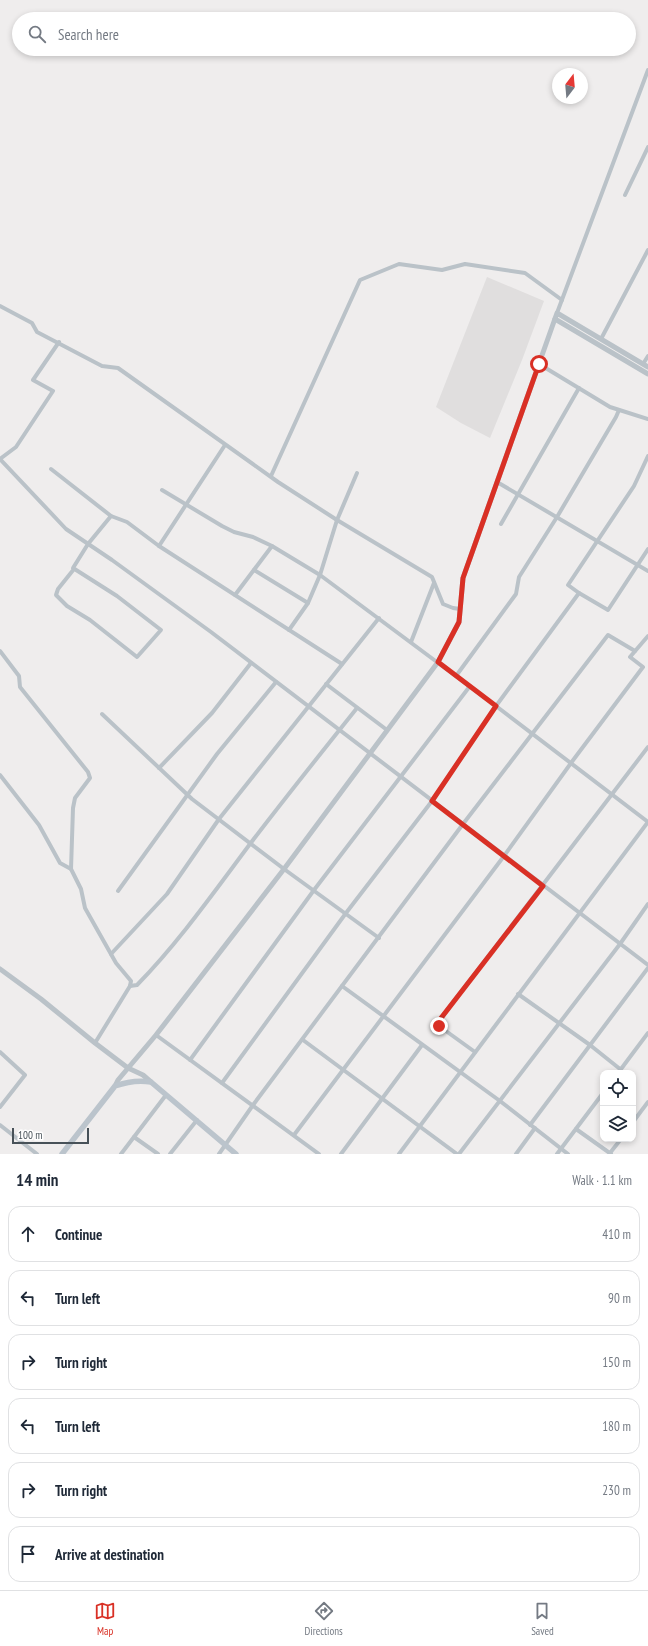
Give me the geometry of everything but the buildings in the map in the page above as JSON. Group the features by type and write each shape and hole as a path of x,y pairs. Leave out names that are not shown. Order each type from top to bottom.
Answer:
{"main road":[{"path":"62,1154 115,1086 125,1082 151,1082 236,1154"}],"street":[{"path":"115,1086 284,869 438,662 459,622 463,578 556,316 648,70"},
{"path":"625,195 648,147"},
{"path":"601,339 648,250"},
{"path":"271,476 360,280 399,264 442,270 465,264 524,273 562,300"},
{"path":"0,306 32,323 37,332 59,342 102,366 118,368 225,445 337,520 432,577 443,604 452,608 460,609"},
{"path":"556,316 601,339 646,366 648,356"},
{"path":"556,316 648,374"},
{"path":"59,342 33,380 52,391 16,447 0,459 66,529 211,632 648,966 530,1125"},
{"path":"539,364 610,407 648,419"},
{"path":"501,524 579,388"},
{"path":"456,676 516,594 519,577 557,517 619,410"},
{"path":"159,546 225,445"},
{"path":"648,456 634,486 568,585 608,610 648,549"},
{"path":"51,469 111,516 127,522 159,546 342,664"},
{"path":"290,630 308,603 320,575 337,520 357,473"},
{"path":"497,482 648,571"},
{"path":"162,490 234,532 253,537 272,546 320,575 470,686 648,822 399,1154"},
{"path":"74,569 117,596 161,630 137,657 90,620 67,606 56,595 58,589 74,569 88,544 111,516"},
{"path":"235,595 272,546"},
{"path":"254,570 308,603"},
{"path":"411,642 434,583"},
{"path":"222,1083 346,913 432,801 496,706 579,593"},
{"path":"111,954 167,894 218,819 379,618"},
{"path":"219,1154 253,1105 463,824 608,635 635,651"},
{"path":"294,1135 342,1069 504,856 643,667 630,657 647,639"},
{"path":"0,651 19,676 20,687 88,772 90,778 75,798 73,808 71,869 81,889 86,908 111,954 131,981 130,986 95,1043"},
{"path":"159,768 212,714 251,663"},
{"path":"118,891 217,754 276,682"},
{"path":"326,684 387,730"},
{"path":"190,1060 314,890 470,686"},
{"path":"130,986 137,985 153,969 192,922 251,843 357,708"},
{"path":"102,714 187,794 284,869 379,938"},
{"path":"475,1052 439,1026 438,1022 648,747"},
{"path":"0,776 39,825 60,863 71,869"},
{"path":"302,1040 382,1100 458,1154 620,944 648,904"},
{"path":"0,969 41,999 128,1068 143,1075 151,1082"},
{"path":"342,986 500,1101 568,1154"},
{"path":"518,994 590,1045 618,1070"},
{"path":"620,1070 648,1033"},
{"path":"156,1035 319,1154"},
{"path":"341,1154 422,1045"},
{"path":"0,1052 25,1075 0,1107"},
{"path":"121,1154 166,1095"},
{"path":"557,1154 600,1096"},
{"path":"636,1118 648,1102"},
{"path":"170,1154 196,1120"},
{"path":"0,1125 37,1154"},
{"path":"516,1154 535,1128"},
{"path":"576,1129 610,1154 619,1142"},
{"path":"134,1136 158,1154"}],"shaded area":[{"path":"487,277 544,301 490,438 461,423 436,407"}],"route":[{"path":"439,1026 438,1022 543,886 432,801 496,706 438,662 459,622 463,578 539,364"}]}
